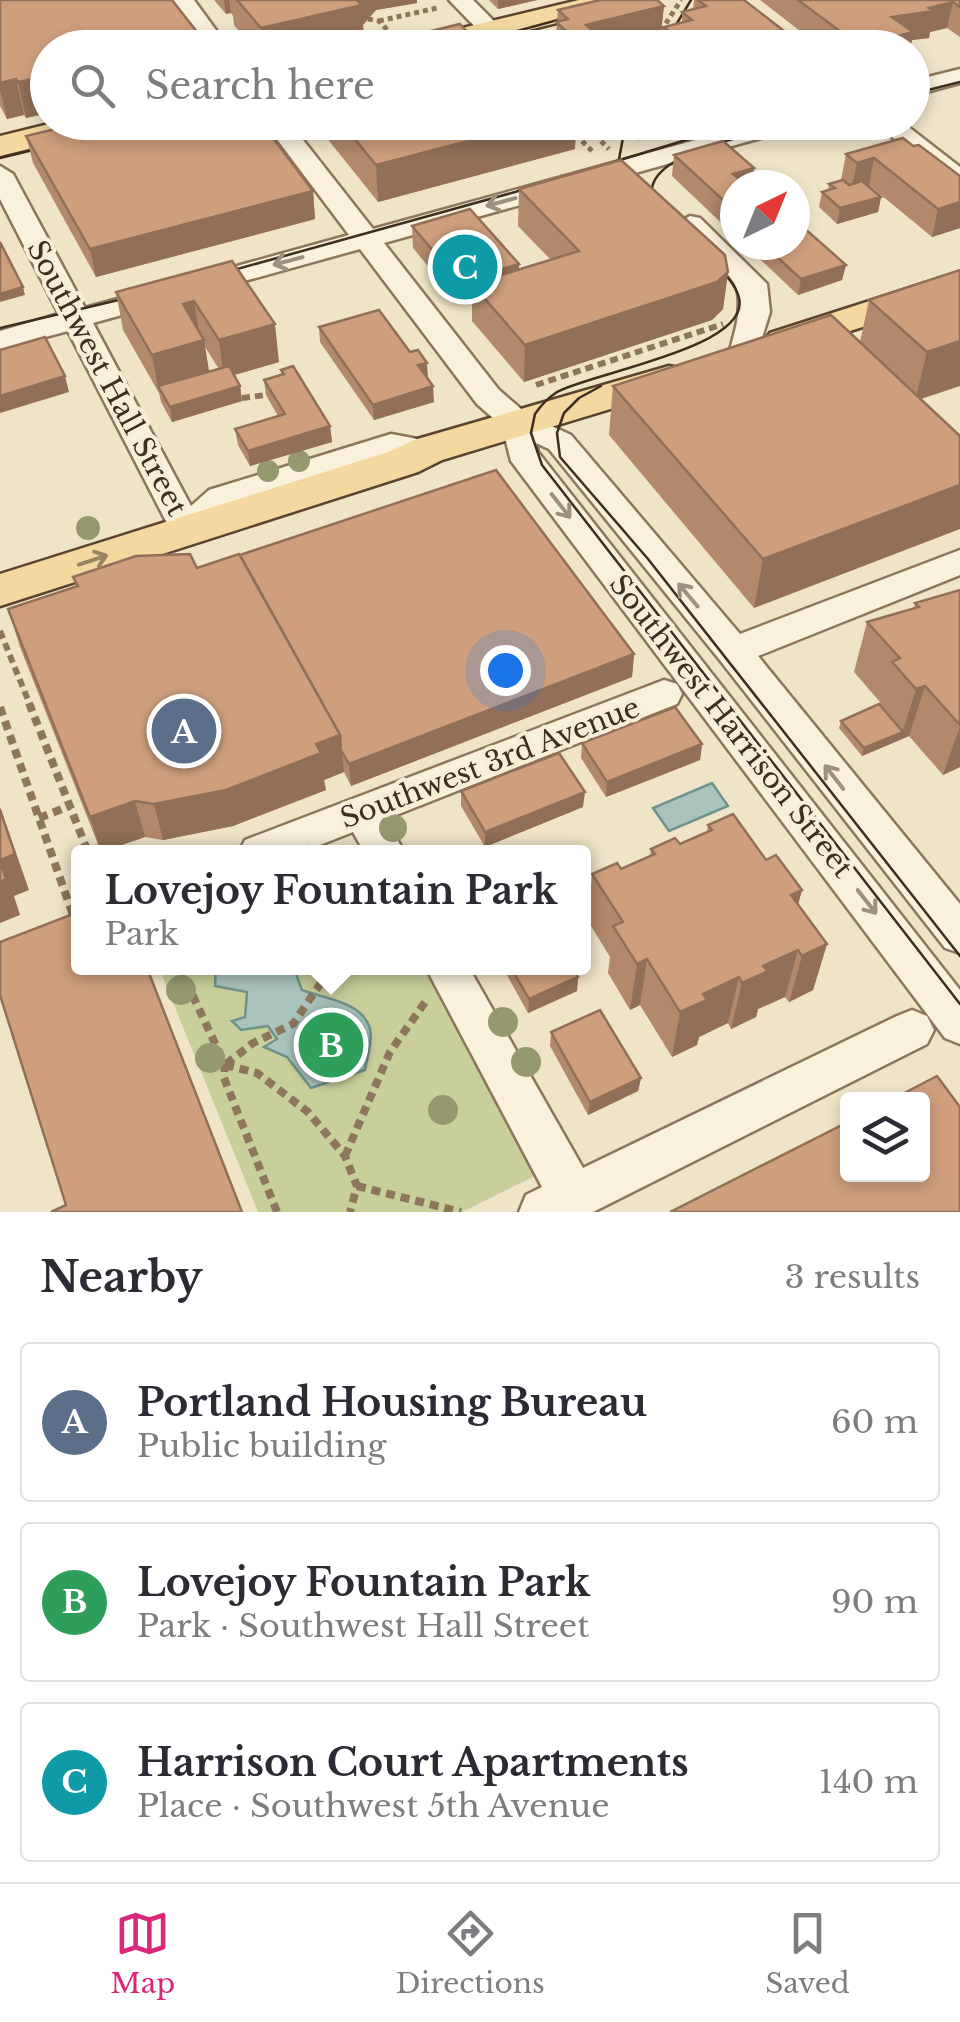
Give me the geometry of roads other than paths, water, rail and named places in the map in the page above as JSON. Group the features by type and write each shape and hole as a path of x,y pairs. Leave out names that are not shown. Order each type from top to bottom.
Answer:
{"main road":[{"path":"491,30 616,0"},
{"path":"0,146 30,139"},
{"path":"0,590 404,462 520,406 618,396 960,283"}],"street":[{"path":"182,0 200,30"},
{"path":"460,0 491,30"},
{"path":"930,84 960,76"},
{"name":"Southwest Harrison Street","path":"290,140 488,396 520,406 560,442 732,648 960,935"},
{"path":"0,340 726,140"},
{"path":"909,140 960,180"},
{"path":"628,167 652,189"},
{"name":"Southwest Hall Street","path":"0,174 187,530"},
{"path":"674,209 753,284 756,312 744,353"},
{"name":"Southwest Harrison Street","path":"520,406 522,454 960,1024"},
{"path":"749,646 960,562"},
{"name":"Southwest 3rd Avenue","path":"278,845 664,694"},
{"path":"362,814 380,845"},
{"path":"450,975 558,1205 912,1030"}],"water":[{"path":"712,783 728,806 669,831 653,808"},
{"path":"216,975 296,975 302,990 350,1006 366,1020 371,1033 365,1070 311,1088 287,1057 264,1047 277,1039 268,1026 241,1030 232,1021 245,1017 247,992 215,986"}],"tram line":[{"path":"521,30 631,0"},
{"path":"673,30 691,0"},
{"path":"930,90 960,82"},
{"path":"620,160 623,140"},
{"path":"620,160 686,140"},
{"path":"662,213 652,188 662,171 698,150 729,140"},
{"path":"0,158 58,144"},
{"path":"212,276 620,160"},
{"path":"620,160 630,184"},
{"path":"706,256 734,286 739,298 736,316 720,331 695,345 557,392 535,414 531,433 542,465 960,1004"},
{"path":"0,328 144,294"},
{"path":"601,386 579,398 564,413 557,433 560,457 648,559 960,956"}],"place":[{"name":"Harrison Court Apartments","path":"465,267"},
{"name":"Portland Housing Bureau","path":"184,731"},
{"name":"Lovejoy Fountain Park","path":"331,1045"}]}
